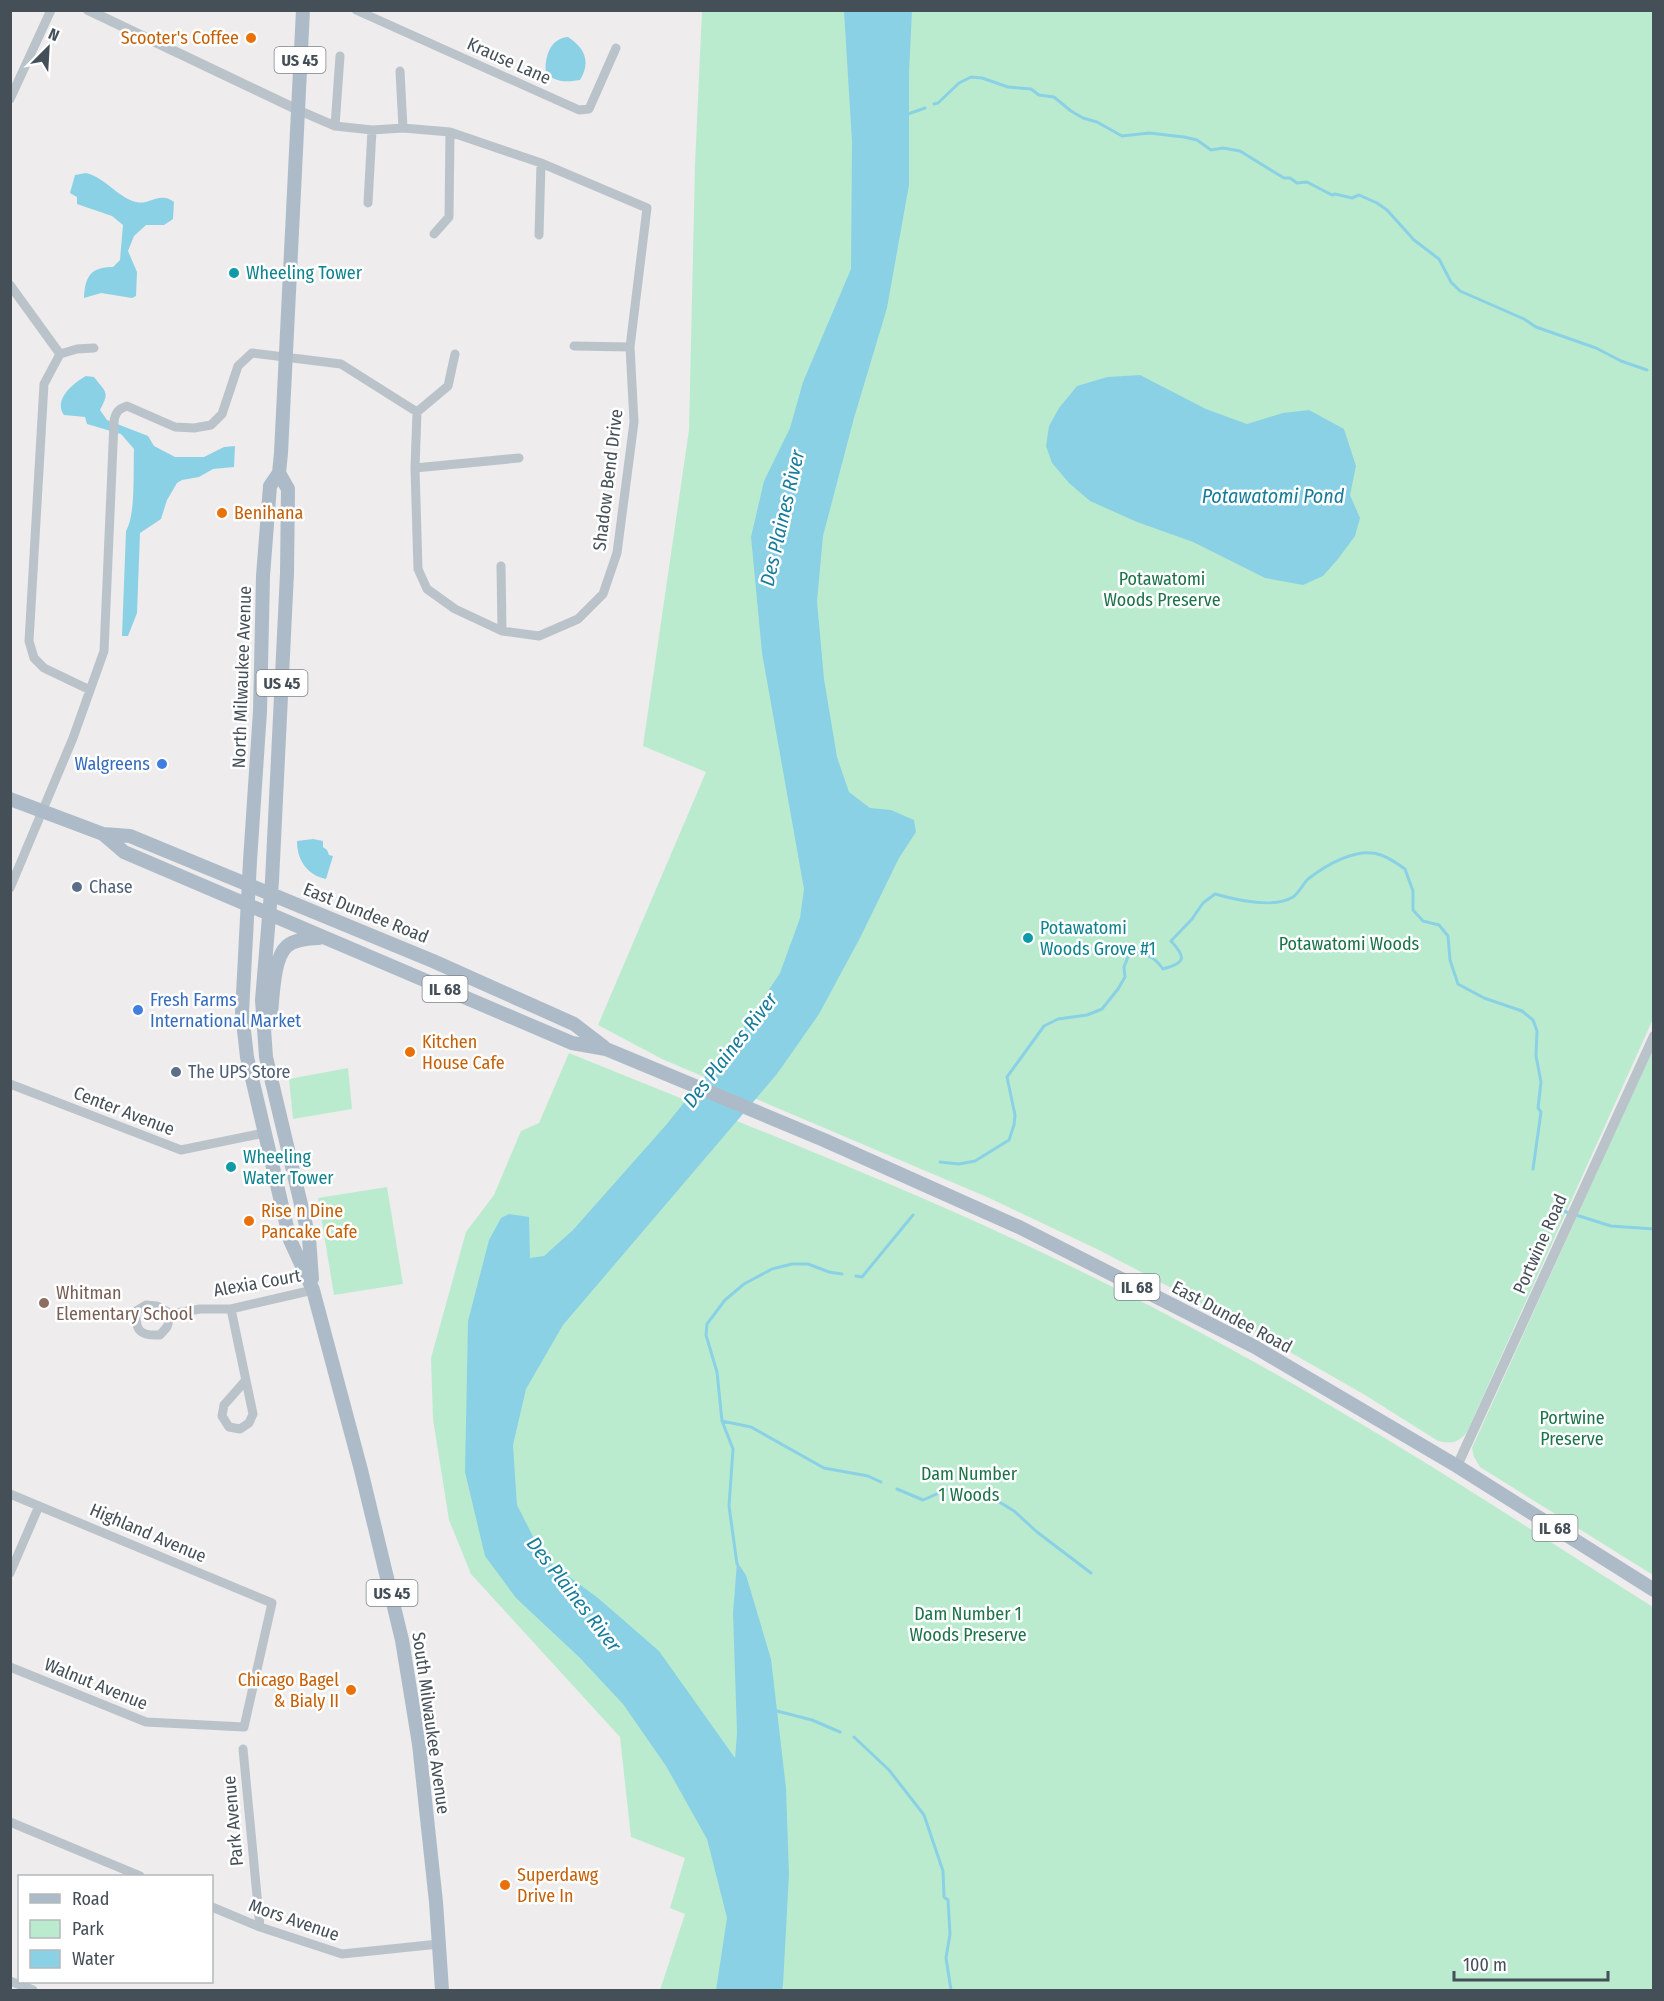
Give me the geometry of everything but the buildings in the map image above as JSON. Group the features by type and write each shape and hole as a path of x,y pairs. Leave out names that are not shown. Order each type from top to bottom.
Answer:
{"main road":[{"name":"North Milwaukee Avenue","path":"249,885 261,700 264,562 270,486 279,473 303,10"},
{"name":"North Milwaukee Avenue","path":"271,894 287,573 288,489 279,473"},
{"name":"East Dundee Road","path":"10,799 103,834 130,837 433,961 574,1024 606,1049"},
{"name":"East Dundee Road","path":"103,834 124,852 270,915 572,1043 606,1049 756,1111 1019,1227 1256,1347 1458,1466 1653,1590"},
{"name":"South Milwaukee Avenue","path":"249,885 242,1013 248,1069 290,1240 312,1290 361,1470 402,1640 419,1744 440,1944 442,1990"},
{"name":"South Milwaukee Avenue","path":"271,894 262,1000 266,1058 309,1238 312,1290"},
{"path":"266,1058 280,957 294,942 322,937"}],"street":[{"path":"10,99 51,10"},
{"path":"88,10 298,110"},
{"name":"Krause Lane","path":"356,10 579,110 589,109 616,48"},
{"path":"335,126 340,56"},
{"path":"400,71 403,128"},
{"name":"Shadow Bend Drive","path":"298,110 335,126 372,130 403,128 450,132 541,163 647,208 630,347 634,422 617,553 603,594 578,620 539,636 502,631 455,609 427,589 418,569 415,468 417,412"},
{"path":"368,203 372,130"},
{"path":"434,234 449,217 450,132"},
{"path":"539,235 541,163"},
{"path":"10,285 60,354"},
{"path":"574,346 630,347"},
{"path":"90,690 44,668 34,658 29,641 44,384 60,354 94,348"},
{"path":"10,888 74,738 104,651 115,414 120,408 127,406 175,427 194,428 211,425 222,414 238,366 252,353 341,364 417,412 448,386 455,354"},
{"path":"415,468 519,458"},
{"path":"501,566 502,631"},
{"name":"Portwine Road","path":"1458,1466 1653,1036"},
{"name":"Center Avenue","path":"10,1084 181,1150 264,1133"},
{"name":"Alexia Court","path":"171,1314 200,1309 231,1309 312,1290"},
{"path":"231,1309 246,1380 253,1414 249,1423 240,1429 229,1426 222,1416 224,1405 246,1380"},
{"name":"Highland Avenue","path":"10,1494 272,1604 244,1726"},
{"path":"10,1573 39,1506"},
{"name":"Walnut Avenue","path":"10,1667 146,1722 244,1726"},
{"name":"Park Avenue","path":"243,1749 260,1927"},
{"path":"10,1822 138,1875"},
{"name":"Mors Avenue","path":"213,1906 260,1927 342,1954 440,1944"},
{"path":"10,1981 33,1990"}],"green space":[{"name":"Potawatomi Woods Preserve","path":"702,11 1653,11 1653,1019 1467,1432 1457,1440 1438,1441 1365,1395 1244,1326 1099,1250 987,1197 662,1059 598,1025 706,772 643,746 689,430 695,165"},
{"name":"Portwine Preserve","path":"1653,1048 1653,1575 1480,1467 1472,1448"},
{"name":"Dam Number 1 Woods Preserve","path":"569,1053 885,1182 1010,1238 1139,1300 1304,1390 1376,1433 1653,1607 1653,1990 660,1990 685,1914 670,1908 685,1858 631,1837 620,1737 471,1574 449,1520 433,1419 431,1358 466,1232 494,1195 521,1131 539,1123"},
{"path":"348,1068 352,1109 293,1119 289,1079"},
{"path":"387,1187 403,1284 334,1295 318,1198"}],"water":[{"name":"Des Plaines River","path":"844,11 912,11 909,73 909,185 887,308 854,418 823,536 817,601 824,679 837,757 849,792 870,808 891,810 914,820 916,832 899,858 860,938 819,1014 777,1074 563,1325 526,1389 513,1445 517,1505 544,1558 598,1598 659,1651 735,1758 737,1733 733,1613 737,1562 746,1575 771,1659 786,1788 789,1874 783,1985 782,1990 716,1990 727,1918 707,1839 666,1766 623,1704 579,1657 516,1598 485,1556 465,1472 468,1321 489,1240 501,1218 509,1214 529,1217 530,1258 544,1256 573,1230 666,1125 740,1033 780,973 800,918 804,889 762,653 751,537 764,481 790,428 803,382 851,269 852,142"},
{"path":"568,37 579,46 586,61 580,80 563,81 546,74 547,56 550,50 557,41"},
{"path":"86,173 100,179 129,200 144,202 167,198 174,202 173,219 164,225 146,225 134,236 128,251 137,272 136,296 132,298 101,293 84,298 90,275 99,269 113,267 120,260 123,225 112,216 77,204 77,197 70,193 75,175"},
{"name":"Potawatomi Pond","path":"1140,375 1206,409 1247,424 1283,413 1309,410 1344,429 1356,466 1350,495 1360,518 1355,536 1323,576 1303,585 1265,578 1193,542 1137,522 1090,501 1069,483 1052,463 1046,446 1049,426 1059,408 1077,386 1107,377"},
{"path":"86,376 94,377 104,389 106,395 100,410 107,420 148,436 154,446 175,457 204,457 224,447 235,446 234,467 213,469 199,477 177,483 167,500 161,519 140,533 137,613 128,636 122,636 126,531 133,503 134,449 121,434 87,424 85,417 64,415 61,404 66,392"},
{"path":"313,839 323,841 323,847 329,855 333,856 326,879 313,874 304,866 297,848 297,841"}],"waterway":[{"path":"934,104 938,103 959,83 971,77 982,78 1008,87 1031,89 1039,95 1054,97 1083,118 1097,122 1122,136 1149,133 1197,140 1211,150 1223,148 1240,151 1284,178 1290,178 1297,183 1307,182 1332,195 1352,198 1359,195 1387,210 1414,240 1439,259 1451,282 1460,291 1524,319 1536,327 1596,348 1621,361 1647,370"},
{"path":"908,114 925,108"},
{"path":"940,1162 959,1164 975,1161 1009,1140 1015,1115 1007,1077 1044,1026 1058,1019 1087,1015 1102,1009 1125,977 1124,967 1129,954 1149,956 1163,969 1170,967 1181,959 1180,952 1171,941 1192,919 1203,903 1215,894 1254,902 1285,901 1293,897 1308,879 1333,863 1353,855 1372,853 1381,855 1405,869 1413,891 1413,910 1423,921 1439,925 1448,936 1450,960 1458,984 1484,998 1522,1011 1533,1020 1537,1031 1536,1056 1541,1082 1538,1108 1541,1112 1533,1169"},
{"path":"1561,1210 1569,1213"},
{"path":"856,1276 862,1277 913,1215"},
{"path":"1576,1215 1611,1226 1654,1229"},
{"path":"737,1564 729,1506 733,1449 722,1421 717,1372 706,1335 707,1324 725,1300 744,1284 772,1269 792,1264 808,1264 842,1274"},
{"path":"722,1421 751,1427 824,1468 868,1476 881,1482"},
{"path":"897,1489 923,1500 948,1489 969,1495"},
{"path":"988,1495 1014,1511 1037,1532 1091,1573"},
{"path":"773,1710 812,1720 840,1732"},
{"path":"854,1737 889,1770 924,1815 943,1871 944,1897 948,1900 950,1934 946,1958 951,1990"}],"place":[{"name":"Scooter's Coffee","path":"251,38"},
{"name":"Wheeling Tower","path":"234,273"},
{"name":"Benihana","path":"222,513"},
{"name":"Walgreens","path":"162,764"},
{"name":"Chase","path":"77,887"},
{"name":"Potawatomi Woods Grove #1","path":"1028,938"},
{"name":"Fresh Farms International Market","path":"138,1010"},
{"name":"Kitchen House Cafe","path":"410,1052"},
{"name":"The UPS Store","path":"176,1072"},
{"name":"Wheeling Water Tower","path":"231,1167"},
{"name":"Rise n Dine Pancake Cafe","path":"249,1221"},
{"name":"Whitman Elementary School","path":"44,1303"},
{"name":"Chicago Bagel & Bialy II","path":"351,1690"},
{"name":"Superdawg Drive In","path":"505,1885"}],"park label":[{"name":"Potawatomi Woods","path":"1349,944"},
{"name":"Dam Number 1 Woods","path":"969,1484"}]}
